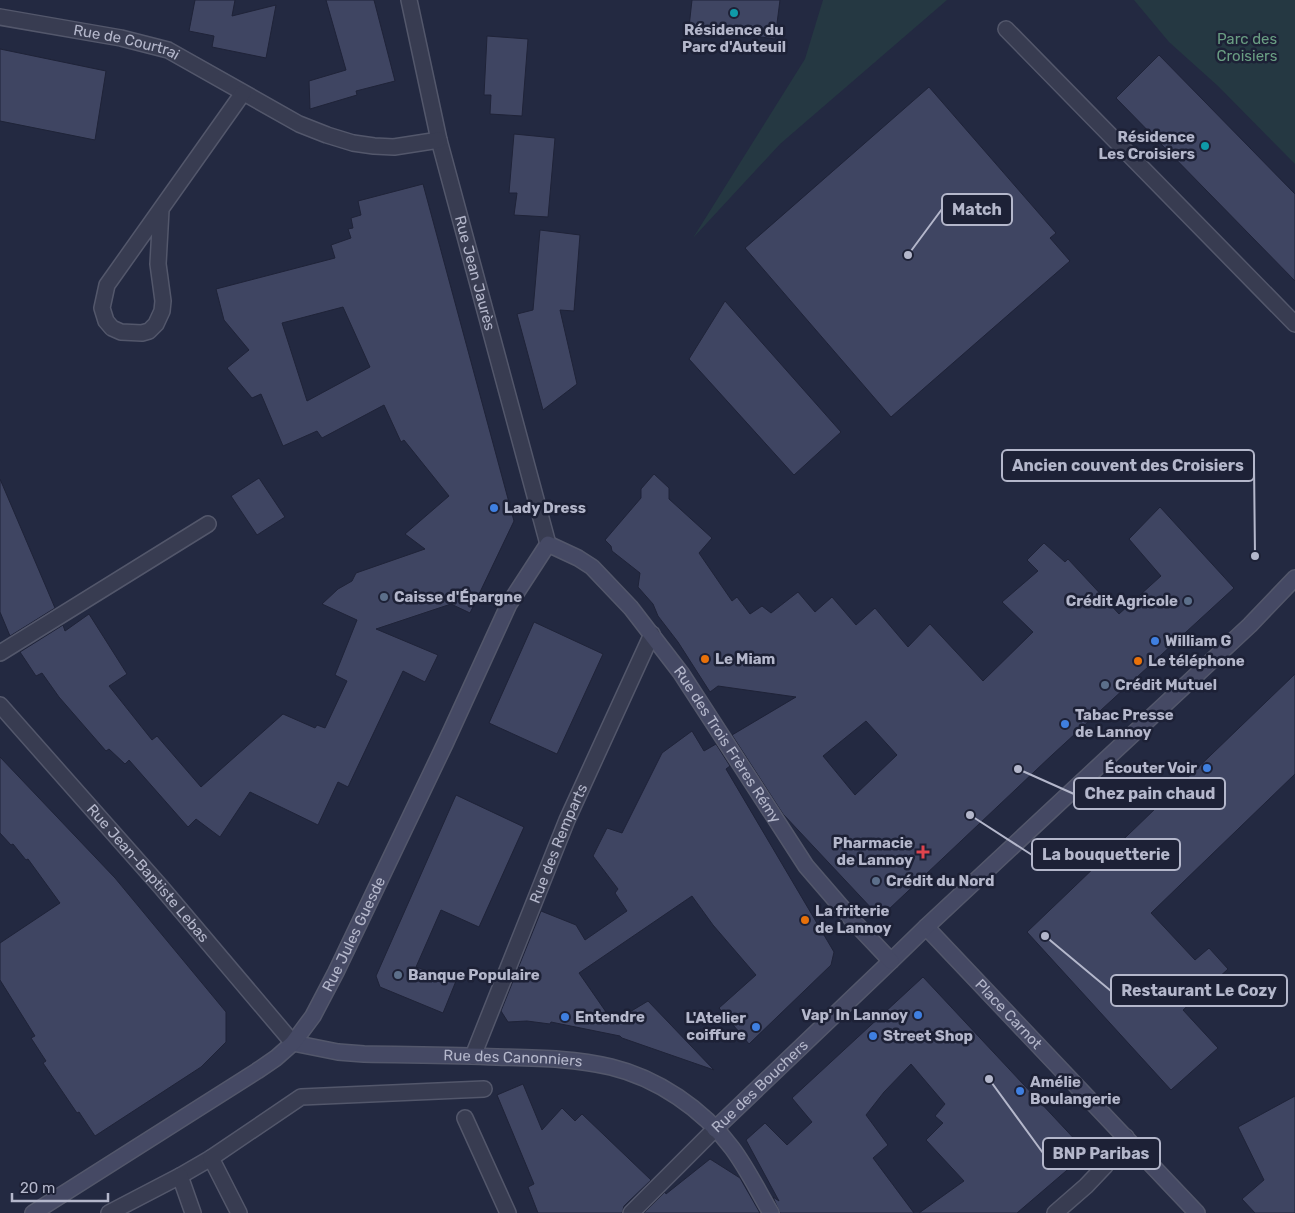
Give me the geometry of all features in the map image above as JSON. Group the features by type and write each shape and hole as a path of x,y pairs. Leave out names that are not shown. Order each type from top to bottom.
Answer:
{"main road":[{"name":"Rue des Trois Frères Rémy","path":"548,544 592,567 623,599 652,634 681,673 806,866 856,924 892,961"},
{"name":"Rue Jules Guesde","path":"33,1213 257,1071 293,1043 313,1016 336,972 445,744 509,604 548,544"},
{"path":"892,961 926,927 1250,625 1295,578"},
{"name":"Place Carnot","path":"926,927 1197,1213"},
{"name":"Rue des Bouchers","path":"714,1129 892,961"},
{"name":"Rue des Canonniers","path":"293,1043 352,1053 549,1059 612,1067 656,1084 690,1106 732,1147 771,1213"}],"street":[{"name":"Rue Jean Jaurès","path":"408,0 439,140 548,544"},
{"name":"Rue de Courtrai","path":"0,17 122,38 168,50 299,124 353,143 394,147 439,140"},
{"path":"1006,29 1295,324"},
{"path":"160,210 158,264 162,293 162,311 156,324 149,331 142,333 121,332 112,328 106,321 102,308 107,285 160,210 243,93"},
{"path":"0,653 208,524"},
{"name":"Rue des Remparts","path":"473,1056 566,820 652,634"},
{"name":"Rue Jean-Baptiste Lebas","path":"0,705 155,880 293,1043"},
{"path":"109,1213 211,1158 301,1097 484,1088"},
{"path":"466,1118 508,1213"},
{"name":"Rue des Bouchers","path":"631,1213 714,1129"},
{"path":"1055,1213 1086,1186 1126,1137"},
{"path":"211,1158 239,1213"},
{"path":"180,1176 193,1213"}],"green space":[{"path":"823,0 947,0 780,144 693,238 805,59"},
{"name":"Parc des Croisiers","path":"1134,0 1295,0 1295,164 1218,86 1169,42"}],"building":[{"path":"195,0 235,0 232,16 276,5 266,58 212,47 214,36 189,31"},
{"path":"326,0 374,0 395,81 356,91 357,95 310,109 309,81 346,70"},
{"name":"Résidence du Parc d'Auteuil","path":"692,0 780,0 775,39 689,27"},
{"path":"487,36 528,39 522,116 490,114 491,95 484,95"},
{"path":"0,49 106,71 95,140 0,121"},
{"name":"Résidence Les Croisiers","path":"1159,55 1295,194 1295,281 1116,98"},
{"path":"929,87 1056,233 1050,238 1070,261 891,417 745,248"},
{"path":"514,134 555,138 548,217 514,215 517,193 509,193"},
{"path":"423,184 514,521 470,613 451,604 376,629 438,655 425,682 403,671 348,787 338,782 318,825 250,792 220,837 196,819 188,827 129,760 125,764 109,749 106,751 59,697 42,673 36,676 20,652 63,625 65,631 89,614 127,674 109,686 152,740 157,736 201,787 283,714 315,728 317,725 325,728 347,681 335,675 357,620 322,604 338,589 352,581 356,573 425,549 405,534 449,496 404,440 401,442 384,405 322,438 317,431 283,446 261,394 252,398 227,368 249,350 224,320 216,289 335,258 331,245 351,238 348,229 353,228 351,218 361,215 358,201","holes":["343,307 370,367 307,401 282,323"]},
{"path":"540,230 580,235 574,311 560,310 577,384 543,410 517,314 533,310"},
{"path":"725,301 841,432 794,475 689,359"},
{"path":"654,474 669,488 669,499 712,538 699,553 732,601 737,597 750,614 762,606 771,613 798,592 815,612 832,597 856,625 875,608 908,647 930,624 983,681 1033,632 1002,602 1038,571 1027,560 1044,543 1065,562 1068,559 1119,614 1161,576 1129,539 1160,507 1234,588 1052,755 888,910 874,911 783,814 732,735 796,697 718,686 710,692 678,642 658,616 653,604 638,587 640,573 612,551 611,546 605,540 641,498 641,489","holes":["866,721 897,755 855,795 823,756"]},
{"path":"259,478 285,517 257,535 231,496"},
{"path":"0,479 55,608 10,636 0,612"},
{"path":"534,622 603,654 557,754 489,723"},
{"path":"1295,674 1295,774 1151,913 1195,960 1209,948 1228,969 1183,1010 1218,1048 1171,1090 1027,932"},
{"path":"692,731 704,751 716,744 730,766 726,769 834,952 831,965 749,1044 719,1008 756,975 713,925 692,896 579,973 613,1022 648,1001 714,1070 620,1036 551,1022 550,1024 527,1021 508,1022 501,1011 541,911 576,925 585,940 627,911 615,893 618,889 593,856 607,828 622,833 662,753"},
{"path":"0,757 115,878 226,1012 226,1042 201,1067 95,1136 43,1063 46,1061 31,1038 35,1036 0,980 0,943 60,903 28,859 26,860 13,844 11,845 0,833"},
{"path":"456,795 524,827 479,927 441,910 416,967 456,981 443,1013 380,987 376,976"},
{"path":"923,977 1081,1146 1080,1159 1017,1213 919,1213 964,1181 926,1140 943,1123 935,1116 945,1104 911,1064 884,1092 866,1115 888,1145 873,1158 914,1213 780,1213 773,1197 779,1201 746,1140 765,1123 787,1145 812,1122 792,1098"},
{"path":"523,1084 542,1130 562,1108 575,1121 582,1114 651,1180 624,1206 622,1213 538,1213 528,1187 534,1184 497,1095"},
{"path":"1295,1096 1295,1213 1255,1213 1242,1199 1264,1180 1238,1127"},
{"path":"710,1159 740,1178 760,1213 644,1213 665,1192 666,1194"}],"place":[{"name":"Résidence du Parc d'Auteuil","path":"734,13"},
{"name":"Résidence Les Croisiers","path":"1205,146"},
{"name":"Match","path":"908,255"},
{"name":"Lady Dress","path":"494,508"},
{"name":"Ancien couvent des Croisiers","path":"1255,556"},
{"name":"Caisse d'Épargne","path":"384,597"},
{"name":"Crédit Agricole","path":"1188,601"},
{"name":"William G","path":"1155,641"},
{"name":"Le Miam","path":"705,659"},
{"name":"Le téléphone","path":"1138,661"},
{"name":"Crédit Mutuel","path":"1105,685"},
{"name":"Tabac Presse de Lannoy","path":"1065,724"},
{"name":"Écouter Voir","path":"1207,768"},
{"name":"Chez pain chaud","path":"1018,769"},
{"name":"La bouquetterie","path":"970,815"},
{"name":"Pharmacie de Lannoy","path":"923,852"},
{"name":"Crédit du Nord","path":"876,881"},
{"name":"La friterie de Lannoy","path":"805,920"},
{"name":"Restaurant Le Cozy","path":"1045,936"},
{"name":"Banque Populaire","path":"398,975"},
{"name":"Vap' In Lannoy","path":"918,1015"},
{"name":"Entendre","path":"565,1017"},
{"name":"L'Atelier coiffure","path":"756,1027"},
{"name":"Street Shop","path":"873,1036"},
{"name":"BNP Paribas","path":"989,1079"},
{"name":"Amélie Boulangerie","path":"1020,1091"}]}
